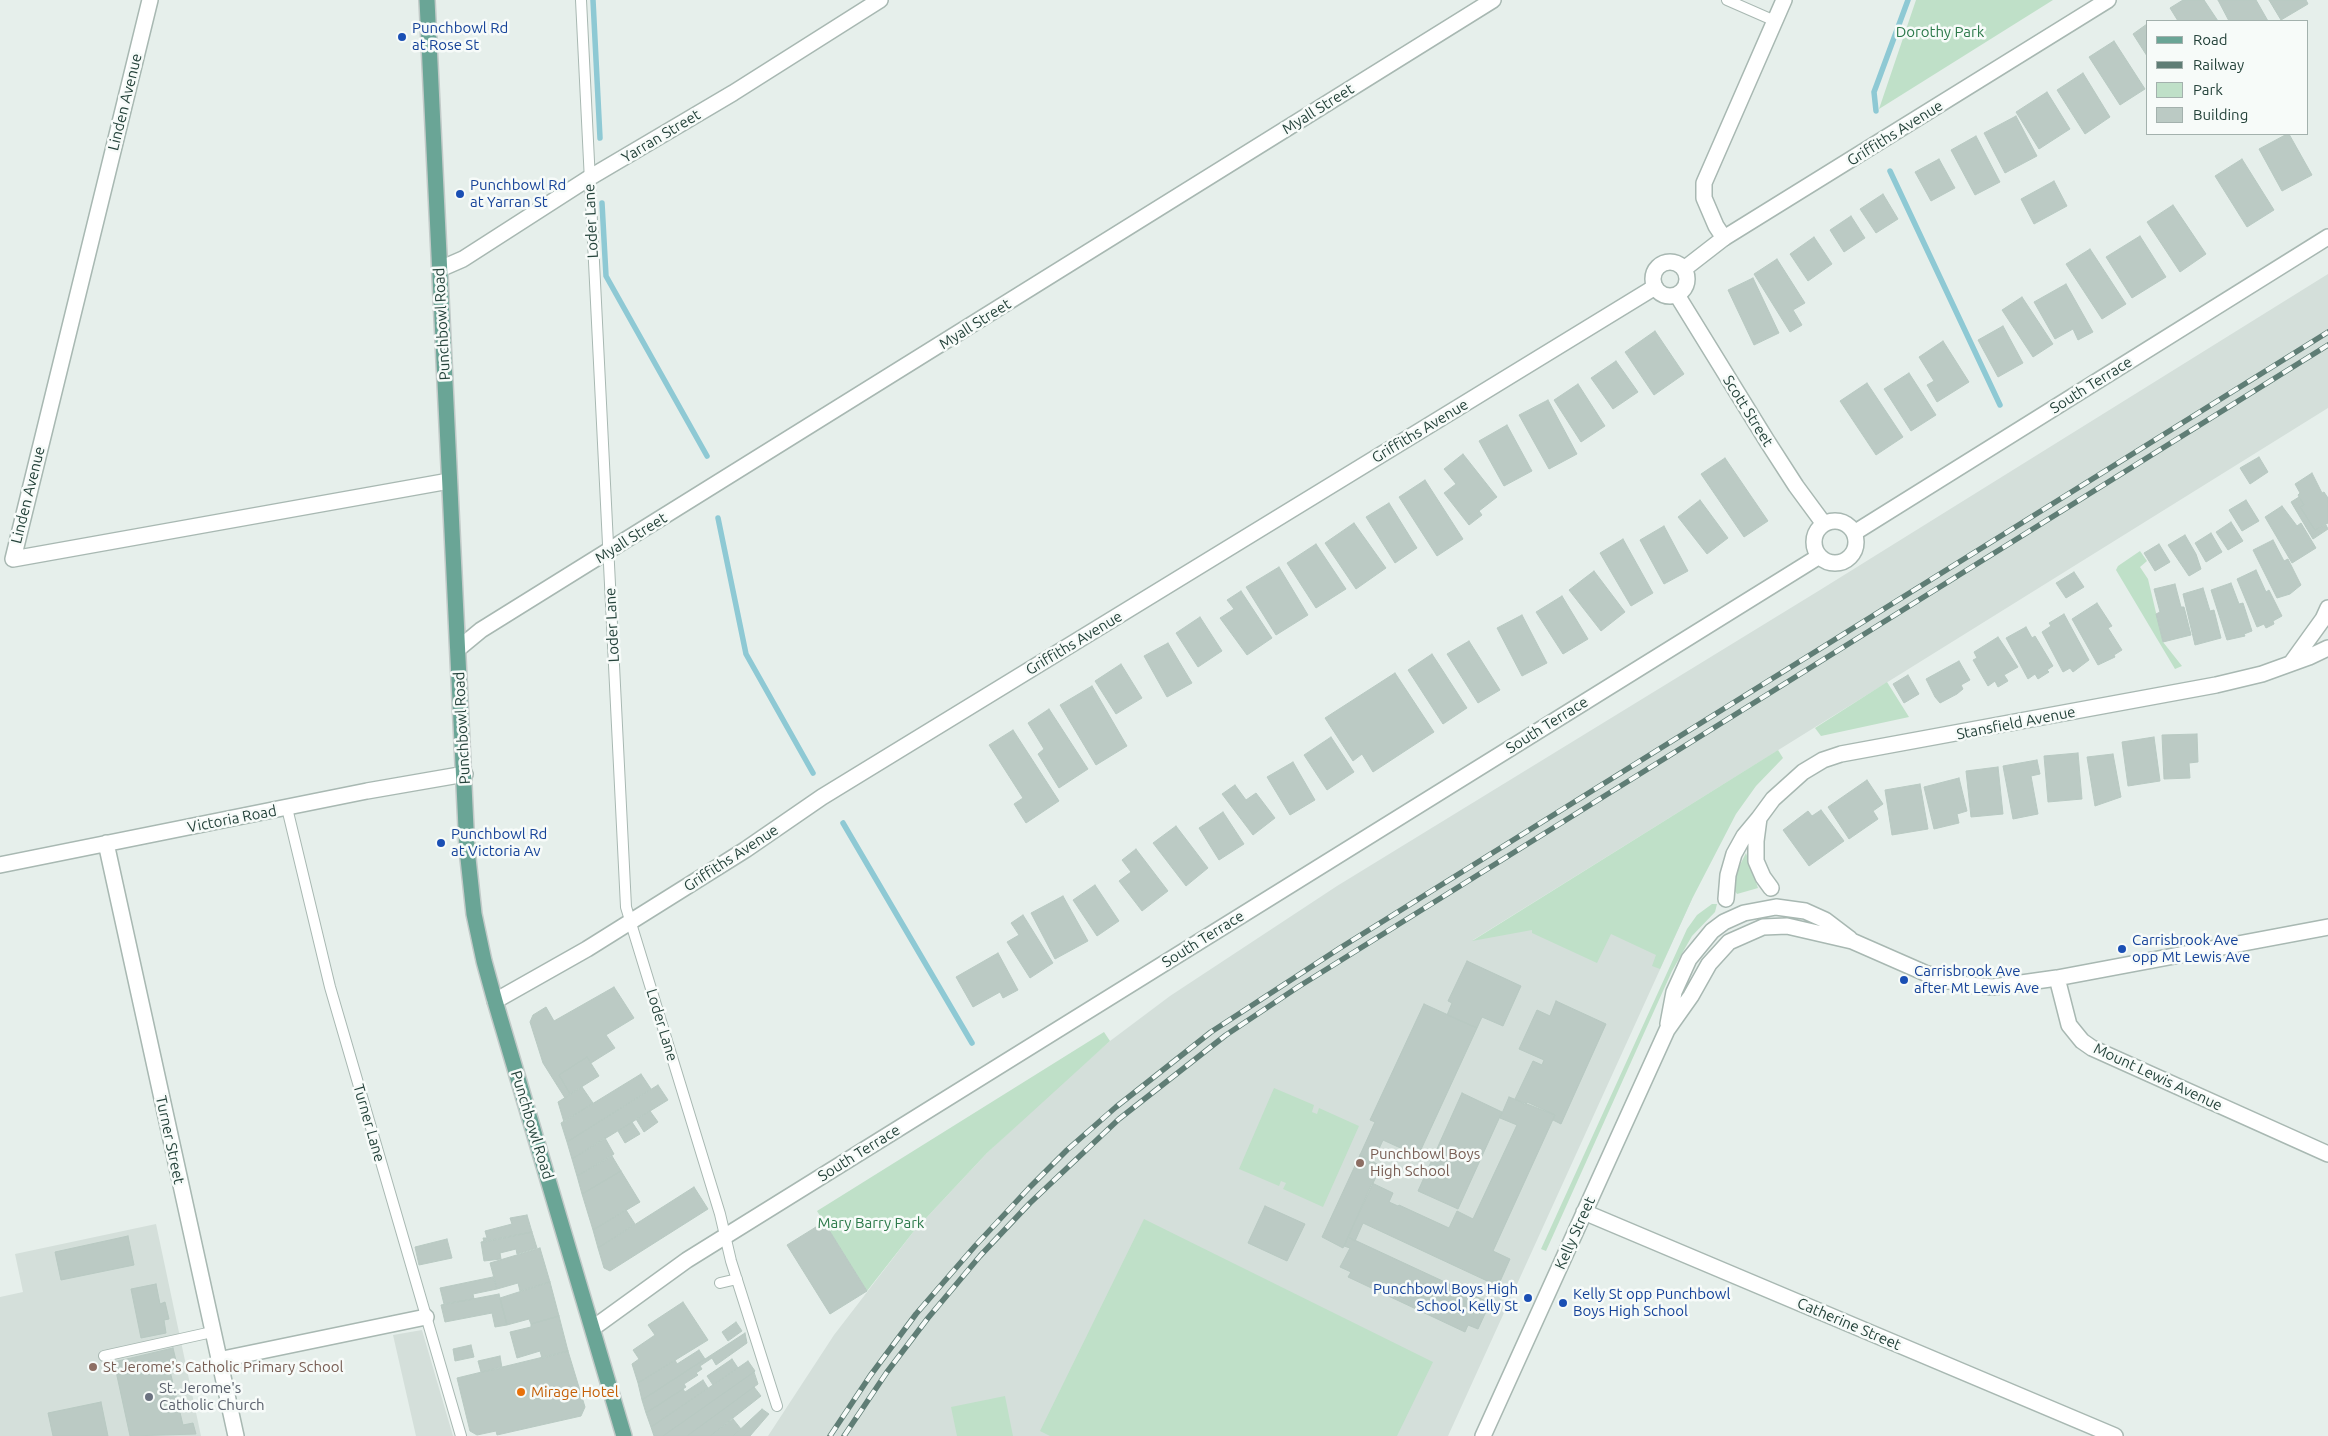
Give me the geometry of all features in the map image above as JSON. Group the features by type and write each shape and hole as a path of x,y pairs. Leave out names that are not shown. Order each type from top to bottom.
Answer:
{"main road":[{"name":"Punchbowl Road","path":"427,0 468,848 474,914 495,1001 624,1436"}],"street":[{"name":"Linden Avenue","path":"150,0 13,559 450,481"},
{"name":"Yarran Street","path":"440,269 463,259 589,178 733,93 880,0"},
{"name":"Myall Street","path":"458,649 481,630 1493,0"},
{"path":"1724,238 1716,226 1704,198 1704,183 1784,0"},
{"name":"Griffiths Avenue","path":"1684,269 1724,238 2108,0"},
{"name":"South Terrace","path":"1854,533 2328,237"},
{"path":"1677,263 1684,269 1688,281 1684,290 1676,295 1664,295 1655,287 1654,274 1661,264 1677,263"},
{"name":"Griffiths Avenue","path":"495,1001 630,922 745,850 822,798 1655,287"},
{"name":"Scott Street","path":"1676,295 1767,442 1824,524"},
{"path":"1830,521 1844,523 1854,533 1856,540 1854,553 1844,562 1830,564 1818,557 1813,542 1814,535 1824,524 1830,521"},
{"name":"South Terrace","path":"593,1328 646,1288 725,1236 1818,557"},
{"path":"2292,662 2319,626 2328,608"},
{"name":"Stansfield Avenue","path":"1726,899 1728,875 1734,854 1744,836 1772,799 1803,772 1823,760 1841,754 2262,674 2292,662 2309,658 2328,648"},
{"name":"Victoria Road","path":"0,865 465,774"},
{"name":"Stansfield Avenue","path":"1759,818 1756,861 1763,877 1771,888"},
{"name":"Turner Street","path":"106,843 236,1436"},
{"name":"Kelly Street","path":"1667,1030 1674,992 1684,967 1700,943 1724,922 1744,912 1761,908 1790,908 1806,911 1825,920 1852,941"},
{"name":"Kelly Street","path":"1483,1436 1667,1030 1691,996 1710,964 1729,942 1752,930 1775,926 1787,926 1852,941"},
{"path":"1852,941 1925,973 1968,985 2008,986 2328,927"},
{"name":"Mount Lewis Avenue","path":"2057,978 2069,1025 2075,1034 2092,1048 2328,1154"},
{"name":"Catherine Street","path":"1584,1212 2115,1436"},
{"path":"218,1360 426,1318"}],"lane":[{"name":"Loder Lane","path":"582,0 589,178 626,907 720,1214 737,1279 777,1406"},
{"path":"1727,0 1775,21"},
{"name":"Turner Lane","path":"286,808 330,987 461,1436"},
{"path":"720,1283 737,1279"},
{"path":"104,1356 212,1332"}],"shaded area":[{"path":"2328,274 2328,408 1473,940 1692,899 1448,1436 768,1436 834,1335 914,1231 987,1153 1048,1095 1110,1041 1170,996 1337,886 1820,590"},
{"name":"St Jerome's Catholic Primary School","path":"156,1224 201,1436 0,1436 0,1297 23,1292 15,1254"},
{"path":"422,1330 453,1436 416,1436 393,1335"}],"green space":[{"name":"Dorothy Park","path":"1916,0 2053,0 1879,109"},
{"path":"2140,551 2147,561 2140,567 2148,579 2163,642 2182,666 2175,669 2116,570 2118,566"},
{"path":"1887,682 1909,717 1821,736 1815,728"},
{"path":"1778,750 1783,758 1756,786 1736,814 1692,899 1660,969 1652,966 1656,955 1611,934 1597,963 1532,933 1532,930 1472,941"},
{"path":"1746,853 1758,888 1737,894 1735,891 1736,873"},
{"path":"1712,904 1717,904 1715,912 1692,936 1672,971 1546,1251 1541,1249 1687,929 1697,915"},
{"name":"Mary Barry Park","path":"1104,1032 1110,1041 987,1153 914,1231 867,1291 817,1211"},
{"path":"1274,1088 1314,1105 1312,1112 1317,1114 1319,1108 1359,1126 1323,1207 1283,1189 1286,1183 1281,1181 1279,1186 1239,1169"},
{"path":"1144,1219 1433,1362 1397,1436 1050,1436 1040,1431"},
{"path":"1005,1396 1013,1436 957,1436 951,1407"}],"building":[{"path":"2183,0 2204,0 2217,20 2177,20 2170,8"},
{"path":"2218,0 2256,0 2267,20 2228,20"},
{"path":"2269,0 2306,0 2308,4 2281,20"},
{"path":"2146,25 2146,54 2133,34"},
{"path":"2114,41 2145,89 2120,105 2089,57"},
{"path":"2083,73 2110,117 2085,134 2057,90"},
{"path":"2047,92 2070,129 2039,149 2016,112"},
{"path":"2016,116 2037,156 2005,173 1984,133"},
{"path":"2285,135 2290,135 2312,175 2282,191 2259,149"},
{"path":"1976,136 2000,182 1975,195 1951,150"},
{"path":"1939,159 1955,188 1931,201 1915,172"},
{"path":"2242,159 2274,210 2247,227 2215,176"},
{"path":"2054,181 2067,206 2034,224 2021,199"},
{"path":"1883,194 1898,219 1876,233 1860,209"},
{"path":"2173,205 2206,254 2180,272 2147,222"},
{"path":"1851,216 1865,238 1844,252 1830,230"},
{"path":"2140,236 2166,277 2132,298 2106,257"},
{"path":"1814,237 1832,264 1808,281 1790,254"},
{"path":"2090,249 2126,304 2102,319 2066,264"},
{"path":"1777,259 1805,303 1793,310 1802,325 1790,332 1754,274"},
{"path":"1753,278 1779,333 1754,345 1728,290"},
{"path":"2066,284 2093,332 2078,340 2073,329 2055,339 2034,302"},
{"path":"2022,297 2053,344 2033,357 2002,310"},
{"path":"2003,326 2023,363 1998,377 1978,340"},
{"path":"1655,331 1684,374 1654,395 1625,352"},
{"path":"1943,341 1969,382 1937,402 1927,385 1934,381 1919,357"},
{"path":"1616,361 1638,392 1613,409 1591,378"},
{"path":"1909,373 1936,415 1911,431 1884,389"},
{"path":"1867,383 1903,437 1876,455 1840,401"},
{"path":"1578,384 1605,426 1581,442 1554,400"},
{"path":"1548,400 1577,454 1549,469 1519,415"},
{"path":"1507,425 1532,471 1504,486 1479,441"},
{"path":"1463,454 1497,497 1479,511 1482,515 1469,525 1444,493 1456,484 1444,469"},
{"path":"2259,457 2268,472 2250,484 2240,468"},
{"path":"1725,458 1768,521 1744,537 1701,474"},
{"path":"2312,473 2322,493 2324,492 2328,498 2328,523 2315,530 2300,507 2304,505 2298,495 2300,493 2295,484"},
{"path":"1425,480 1463,539 1437,556 1399,497"},
{"path":"2299,497 2304,505 2300,507 2315,530 2326,525 2328,529 2313,539 2291,502"},
{"path":"1700,500 1728,538 1707,554 1678,517"},
{"path":"2246,500 2259,521 2242,531 2229,510"},
{"path":"1389,503 1417,548 1395,563 1366,517"},
{"path":"2282,506 2297,526 2301,523 2316,548 2292,563 2265,517"},
{"path":"2231,522 2243,541 2228,550 2216,532"},
{"path":"1354,523 1386,568 1356,589 1325,543"},
{"path":"1664,526 1688,571 1664,584 1640,540"},
{"path":"2211,533 2222,552 2206,562 2195,543"},
{"path":"2185,535 2196,554 2201,569 2189,576 2168,545"},
{"path":"1623,539 1653,593 1631,606 1600,553"},
{"path":"2273,540 2284,561 2288,559 2301,585 2290,594 2277,598 2253,550"},
{"path":"1316,544 1346,589 1316,608 1287,563"},
{"path":"2159,544 2170,562 2155,571 2144,553"},
{"path":"1279,567 1308,615 1276,635 1246,587"},
{"path":"2256,570 2266,592 2269,590 2282,616 2273,621 2274,624 2266,628 2264,624 2257,627 2237,579"},
{"path":"1594,571 1625,612 1601,631 1569,590"},
{"path":"2074,572 2084,587 2066,598 2056,583"},
{"path":"2231,583 2239,604 2243,603 2252,631 2244,634 2245,636 2227,640 2211,590"},
{"path":"2175,584 2181,607 2184,607 2191,635 2163,642 2156,614 2160,612 2154,589"},
{"path":"2203,588 2210,611 2214,610 2221,638 2195,645 2183,594"},
{"path":"1241,591 1272,638 1247,655 1220,618 1234,609 1227,600"},
{"path":"1562,596 1588,639 1563,654 1536,612"},
{"path":"2097,603 2112,626 2108,628 2122,650 2114,655 2115,657 2098,665 2072,619"},
{"path":"2064,614 2089,660 2073,672 2070,668 2063,672 2042,632 2051,626 2049,623"},
{"path":"1522,615 1547,663 1522,676 1497,628"},
{"path":"1200,617 1222,651 1198,667 1176,633"},
{"path":"2026,627 2032,638 2035,636 2053,666 2047,670 2049,672 2038,679 2035,674 2028,679 2006,638"},
{"path":"1998,637 2018,667 2004,675 2008,681 1998,687 1995,681 1988,686 1973,660 1977,658 1974,652"},
{"path":"1469,641 1500,690 1478,703 1447,654"},
{"path":"1168,643 1192,683 1167,697 1144,656"},
{"path":"1432,654 1467,708 1443,724 1408,670"},
{"path":"1959,661 1970,680 1961,685 1963,689 1957,694 1940,703 1926,679"},
{"path":"1121,664 1142,698 1116,714 1095,681"},
{"path":"1395,673 1434,732 1373,772 1362,754 1353,761 1325,718"},
{"path":"1908,675 1919,694 1904,703 1893,684"},
{"path":"1092,686 1127,746 1096,765 1060,705"},
{"path":"1049,709 1088,769 1059,788 1038,754 1044,749 1028,723"},
{"path":"1013,730 1059,801 1026,823 1014,804 1023,798 989,745"},
{"path":"2197,734 2198,762 2189,763 2190,778 2164,779 2162,735"},
{"path":"1331,737 1354,772 1327,790 1304,755"},
{"path":"2154,737 2160,781 2128,786 2122,742"},
{"path":"2078,753 2082,799 2048,802 2044,756"},
{"path":"2113,754 2121,797 2095,806 2087,757"},
{"path":"2037,760 2040,774 2031,776 2038,814 2013,819 2003,766"},
{"path":"1293,762 1315,800 1290,815 1267,777"},
{"path":"1998,767 2003,814 1971,817 1966,771"},
{"path":"1959,778 1967,811 1957,814 1959,823 1934,829 1924,787"},
{"path":"1867,780 1883,804 1873,811 1878,819 1849,839 1828,807"},
{"path":"1920,784 1928,829 1892,835 1885,790"},
{"path":"1235,785 1246,800 1256,793 1275,818 1253,835 1222,794"},
{"path":"1821,810 1844,841 1809,866 1783,830 1808,811 1812,816"},
{"path":"1223,812 1244,844 1219,860 1199,828"},
{"path":"1176,826 1208,868 1186,886 1153,843"},
{"path":"1136,849 1168,891 1142,911 1119,881 1131,872 1122,860"},
{"path":"1095,885 1119,921 1097,936 1073,900"},
{"path":"1063,896 1088,941 1055,959 1031,913"},
{"path":"1023,915 1053,963 1030,978 1007,942 1019,935 1011,923"},
{"path":"998,953 1018,990 1003,998 1000,992 973,1007 956,977"},
{"path":"1467,961 1521,986 1503,1026 1482,1017 1477,1028 1447,1015 1452,1003 1448,1001"},
{"path":"614,987 634,1018 606,1035 615,1048 591,1063 587,1057 559,1075 570,1094 565,1098 543,1063 530,1022 533,1015 546,1007 554,1021"},
{"path":"1556,1001 1606,1024 1561,1124 1553,1120 1555,1115 1527,1102 1526,1105 1515,1099 1533,1061 1542,1065 1544,1060 1519,1049 1537,1010 1550,1016"},
{"path":"1424,1004 1477,1028 1418,1156 1383,1140 1373,1162 1360,1155 1375,1122 1370,1120"},
{"path":"587,1057 599,1076 570,1094 559,1075"},
{"path":"641,1074 651,1089 567,1142 561,1123"},
{"path":"658,1085 668,1100 572,1159 567,1142"},
{"path":"582,1087 593,1103 564,1122 558,1102"},
{"path":"1462,1093 1502,1112 1458,1209 1418,1191"},
{"path":"1509,1097 1555,1115 1493,1251 1510,1259 1498,1286 1363,1223 1355,1241 1348,1237 1372,1183 1393,1193 1389,1202 1449,1228 1457,1211 1473,1219 1517,1125 1500,1118"},
{"path":"650,1111 658,1122 644,1132 636,1119"},
{"path":"632,1122 640,1134 625,1143 618,1131"},
{"path":"605,1138 614,1154 577,1176 572,1159"},
{"path":"1360,1155 1381,1166 1343,1248 1322,1237"},
{"path":"612,1156 621,1171 582,1194 577,1176"},
{"path":"621,1171 640,1202 593,1230 582,1194"},
{"path":"694,1187 708,1209 610,1271 604,1268 598,1248"},
{"path":"1265,1206 1305,1224 1287,1261 1248,1243"},
{"path":"626,1210 635,1224 598,1248 593,1230"},
{"path":"527,1215 532,1232 484,1242 483,1238 487,1238 485,1231 512,1224 510,1218"},
{"path":"824,1222 867,1291 830,1314 787,1245"},
{"path":"532,1232 537,1248 517,1254 516,1249 500,1253 501,1259 484,1261 481,1242"},
{"path":"128,1236 134,1265 61,1280 55,1252"},
{"path":"1348,1237 1490,1303 1478,1329 1468,1325 1465,1332 1348,1277 1351,1272 1340,1267 1350,1248 1344,1246"},
{"path":"447,1239 452,1258 419,1265 415,1247"},
{"path":"540,1248 550,1282 520,1291 518,1283 497,1289 490,1263"},
{"path":"493,1277 497,1289 473,1294 474,1299 444,1304 440,1288"},
{"path":"550,1282 559,1316 531,1324 529,1319 507,1325 500,1298"},
{"path":"156,1284 160,1304 165,1302 169,1319 164,1320 166,1333 141,1338 131,1289"},
{"path":"499,1294 507,1325 495,1327 492,1313 445,1322 441,1305"},
{"path":"683,1302 708,1340 638,1383 632,1364 639,1359 633,1350 655,1335 648,1325"},
{"path":"559,1316 568,1351 542,1358 540,1351 517,1358 510,1332 531,1327 531,1324"},
{"path":"736,1322 742,1331 728,1341 722,1332"},
{"path":"745,1333 747,1343 716,1365 712,1358 700,1366 702,1369 696,1373 698,1375 684,1384 686,1387 646,1413 642,1400"},
{"path":"471,1345 474,1357 455,1361 453,1349"},
{"name":"St. Jerome's Catholic Church","path":"173,1348 178,1369 170,1371 183,1425 193,1423 196,1434 130,1436 114,1362"},
{"path":"699,1350 705,1359 642,1400 638,1383 675,1360 677,1364"},
{"name":"Mirage Hotel","path":"568,1351 585,1407 581,1416 497,1435 496,1431 477,1435 470,1431 457,1378"},
{"path":"500,1356 502,1368 481,1372 478,1361"},
{"path":"732,1359 738,1368 713,1385 707,1376"},
{"path":"748,1361 754,1372 663,1436 654,1436 651,1427"},
{"path":"754,1372 758,1384 687,1436 663,1436"},
{"path":"703,1380 708,1388 651,1427 646,1413 683,1389 685,1392"},
{"path":"754,1387 761,1396 710,1436 687,1436"},
{"path":"101,1402 108,1436 53,1436 48,1413"},
{"path":"762,1409 769,1414 750,1436 733,1436"},
{"path":"733,1419 741,1429 733,1436 710,1436"}],"waterway":[{"path":"593,0 600,138"},
{"path":"1876,111 1874,92 1908,0"},
{"path":"1890,171 2000,405"},
{"path":"602,203 606,276 707,456"},
{"path":"718,518 746,654 813,773"},
{"path":"843,823 972,1043"}],"railway":[{"path":"830,1436 870,1376 916,1314 1029,1188 1067,1150 1116,1107 1211,1032 1340,948 2328,332"},
{"path":"844,1436 887,1372 928,1318 980,1256 1030,1203 1119,1119 1226,1035 1298,987 2328,345"}],"place":[{"name":"Punchbowl Rd at Rose St","path":"402,37"},
{"name":"Punchbowl Rd at Yarran St","path":"460,194"},
{"name":"Punchbowl Rd at Victoria Av","path":"441,843"},
{"name":"Carrisbrook Ave opp Mt Lewis Ave","path":"2122,949"},
{"name":"Carrisbrook Ave after Mt Lewis Ave","path":"1904,980"},
{"name":"Punchbowl Boys High School","path":"1360,1163"},
{"name":"Punchbowl Boys High School, Kelly St","path":"1528,1298"},
{"name":"Kelly St opp Punchbowl Boys High School","path":"1563,1303"},
{"name":"St Jerome's Catholic Primary School","path":"93,1367"},
{"name":"Mirage Hotel","path":"521,1392"},
{"name":"St. Jerome's Catholic Church","path":"149,1397"}]}
